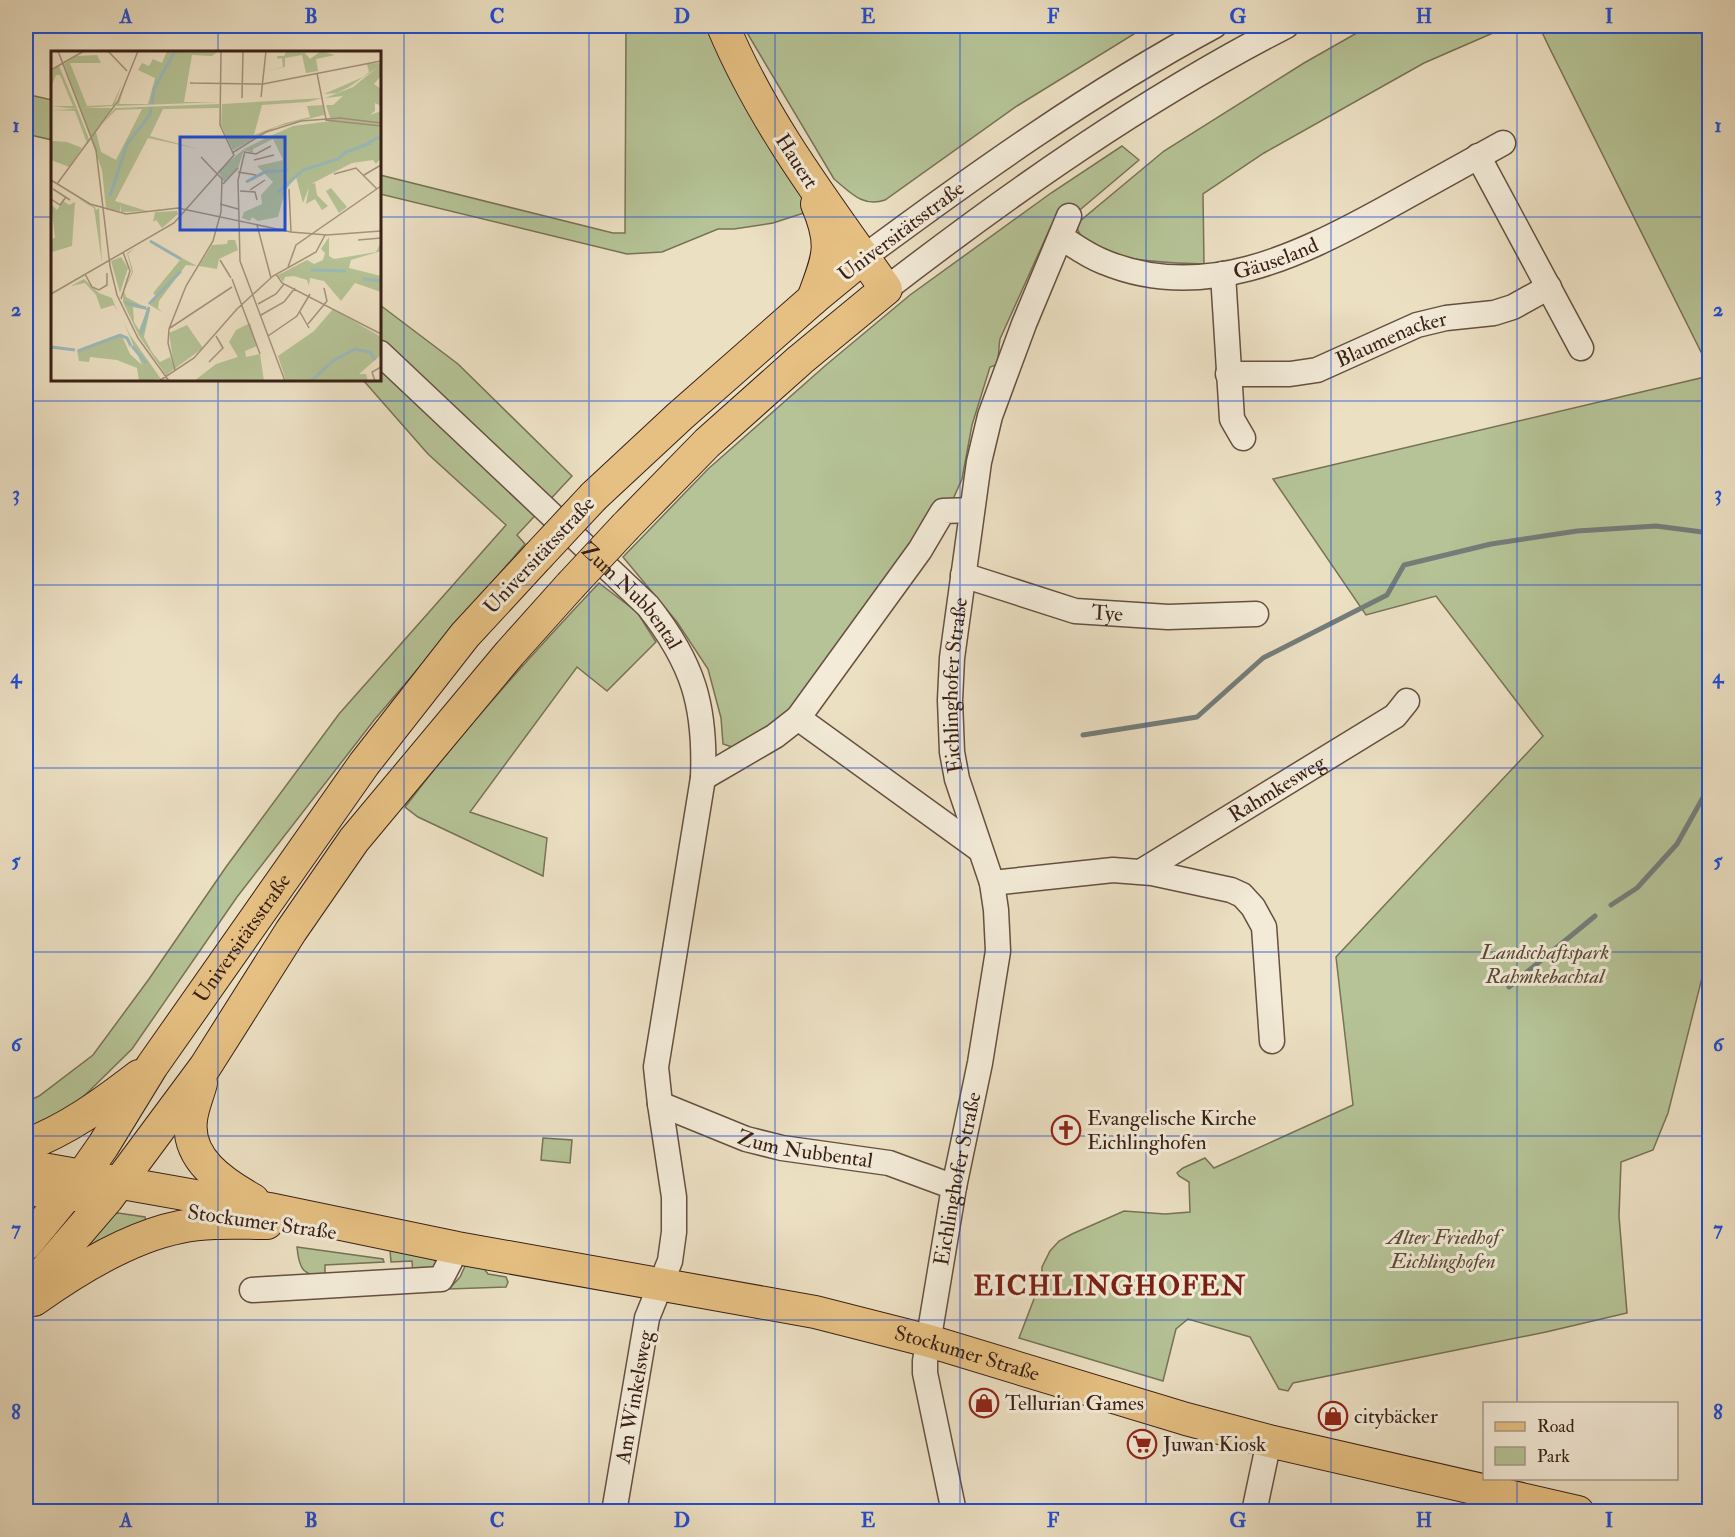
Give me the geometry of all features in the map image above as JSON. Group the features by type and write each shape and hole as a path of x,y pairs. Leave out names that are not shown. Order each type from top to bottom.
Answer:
{"main road":[{"name":"Hauert","path":"723,26 766,112 805,176 886,289"},
{"path":"805,176 826,226 828,244 827,260 813,299"},
{"name":"Universitätsstraße","path":"26,1244 75,1184 102,1146 152,1066 364,765 465,635 594,496 680,416 864,257"},
{"name":"Universitätsstraße","path":"26,1293 114,1191 205,1067 291,931 354,840 510,653 626,526 707,443 800,360 886,289"},
{"path":"26,1145 49,1137 84,1116 152,1066"},
{"name":"Universitätsstraße","path":"205,1067 191,1120 196,1151 210,1170 223,1182 268,1216"},
{"path":"26,1166 75,1184"},
{"path":"26,1189 75,1184"},
{"name":"Stockumer Straße","path":"75,1184 457,1248 815,1312 929,1341 1186,1419 1269,1441 1578,1512"},
{"path":"26,1306 87,1266 156,1232 182,1226 268,1216"}],"street":[{"name":"Universitätsstraße","path":"864,257 944,197 1079,106 1214,26"},
{"name":"Universitätsstraße","path":"886,289 967,227 1129,116 1202,71 1286,26"},
{"name":"Gäuseland","path":"1065,227 1103,262 1121,268 1168,276 1223,274 1254,268 1303,251 1503,142"},
{"path":"1478,156 1581,348"},
{"name":"Eichlinghofer Straße","path":"954,1512 925,1373 954,1187 978,1074 994,982 998,942 992,883 957,779 951,738 952,658 979,462 990,416 1024,324 1065,227"},
{"path":"1223,274 1232,419 1243,438"},
{"name":"Blaumenacker","path":"1228,374 1290,374 1317,370 1417,324 1446,318 1494,313 1513,307 1549,287"},
{"name":"Zum Nubbental","path":"381,354 648,606 678,648 697,694 703,735 703,778 658,1056 657,1080 675,1214 670,1261 662,1284"},
{"path":"703,778 775,736 798,718 920,550 943,511 972,510"},
{"name":"Tye","path":"963,575 1075,611 1168,617 1256,614"},
{"name":"Rahmkesweg","path":"1142,871 1395,717 1407,701"},
{"path":"798,718 979,849"},
{"path":"992,883 1113,870 1142,871 1231,890 1242,896 1253,907 1264,927 1272,1041"},
{"name":"Zum Nubbental","path":"660,1104 746,1139 782,1148 889,1163 954,1187"},
{"path":"252,1290 441,1279 457,1248"},
{"name":"Am Winkelsweg","path":"614,1512 647,1318 662,1284"},
{"path":"1254,1512 1269,1441"}],"green space":[{"path":"626,26 711,26 810,211 773,223 718,229 662,252 627,254 381,194 381,175 613,233 625,233"},
{"path":"743,26 1147,26 1017,106 885,200 870,202 857,197 834,179"},
{"path":"1369,26 1509,26 1424,63 1264,153 1203,194 1204,264 1133,259 1114,255 1084,240 1077,228 1080,221 1164,151 1304,63"},
{"path":"1539,26 1709,26 1709,368 1550,49"},
{"path":"26,94 51,100 51,140 26,134"},
{"path":"1122,146 1139,160 1075,214 1060,209 1051,226 1000,339 997,362 996,365 990,367 972,425 962,479 953,499 790,718 739,746 732,747 723,744 721,718 708,669 677,622 623,557 708,469 910,295 1051,193"},
{"path":"381,306 458,364 572,476 517,535 525,544 375,719 237,897 132,1049 79,1101 26,1131 26,1102 39,1096 93,1055 149,979 226,867 339,714 506,525 428,454 364,381 381,381"},
{"name":"Landschaftspark Rahmkebachtal","path":"1709,376 1709,950 1668,1113 1653,1150 1621,1162 1619,1216 1627,1313 1546,1332 1293,1383 1288,1391 1279,1389 1250,1337 1188,1319 1176,1329 1163,1381 1019,1338 1042,1278 1042,1267 1050,1251 1059,1241 1124,1211 1165,1214 1190,1212 1189,1182 1177,1173 1183,1168 1205,1158 1214,1168 1353,1105 1336,957 1543,736 1436,596 1366,615 1273,479"},
{"path":"599,583 637,612 656,642 607,691 577,667 470,812 547,838 543,876 418,817 405,807 499,692"},
{"path":"543,1138 572,1140 570,1163 541,1160"},
{"path":"115,1214 145,1217 147,1227 77,1259"},
{"path":"297,1247 383,1259 384,1262 325,1265 325,1279 304,1270 299,1261"},
{"path":"390,1250 431,1257 440,1265 439,1270 413,1274 412,1261 391,1262"},
{"path":"466,1264 482,1266 488,1274 506,1277 508,1282 506,1287 449,1289 460,1277"}],"waterway":[{"path":"1083,735 1197,717 1263,658 1387,595 1404,565 1491,544 1577,531 1656,526 1710,533"},
{"path":"1611,905 1637,888 1677,844 1710,785"},
{"path":"1509,987 1595,916"}],"place":[{"name":"Evangelische Kirche Eichlinghofen","path":"1066,1130"},
{"name":"Tellurian Games","path":"984,1403"},
{"name":"citybäcker","path":"1333,1416"},
{"name":"Juwan Kiosk","path":"1142,1444"}],"district":[{"name":"EICHLINGHOFEN","path":"1110,1286"}],"park label":[{"name":"Alter Friedhof Eichlinghofen","path":"1443,1249"}]}
